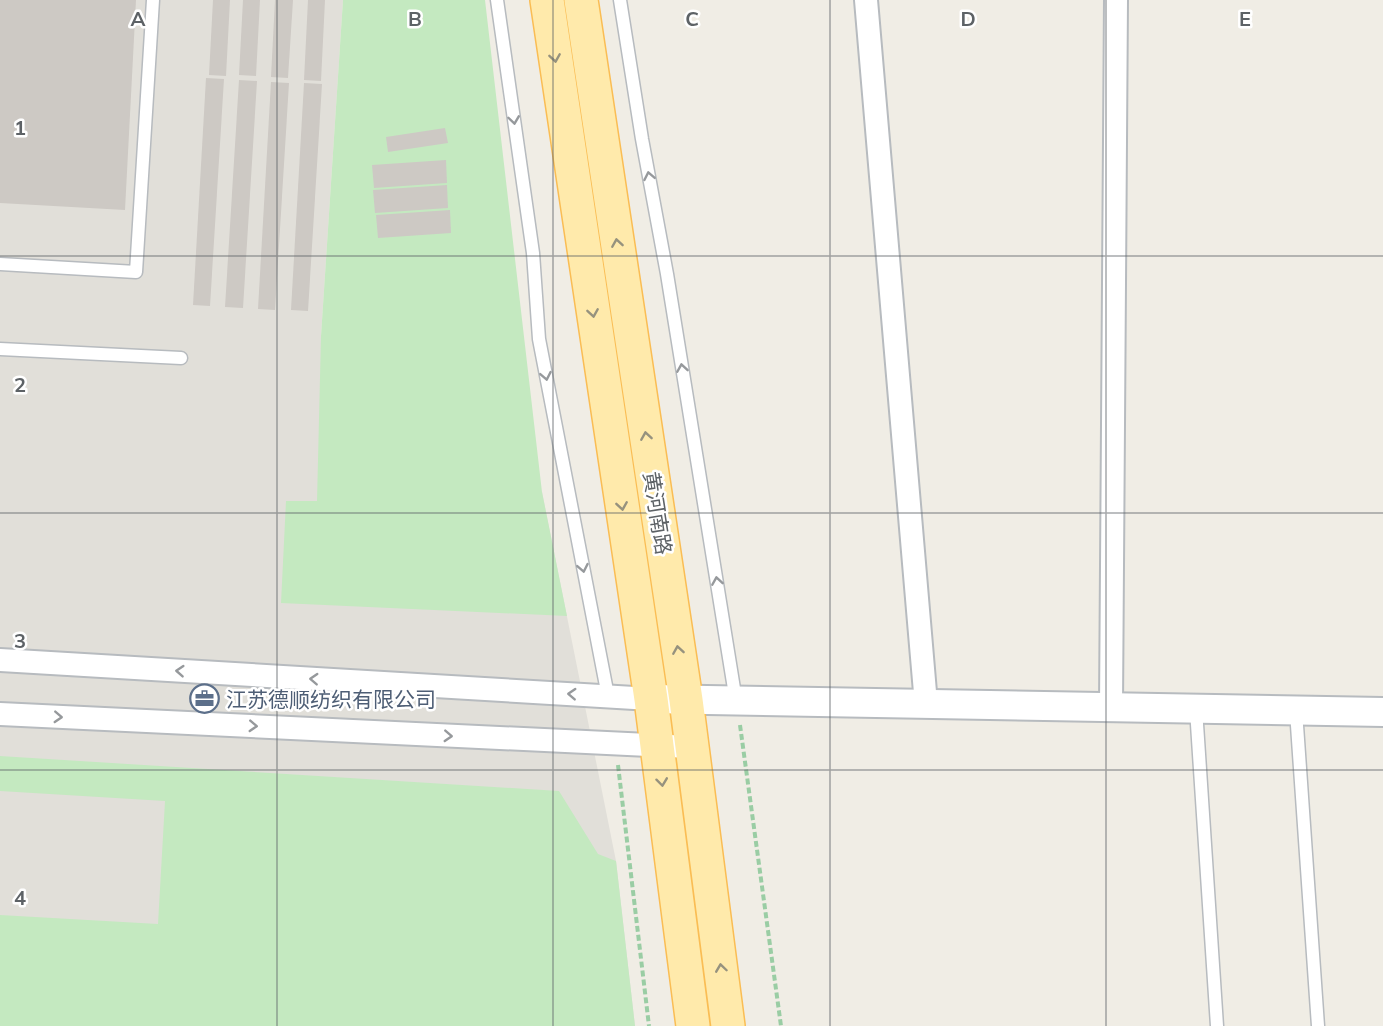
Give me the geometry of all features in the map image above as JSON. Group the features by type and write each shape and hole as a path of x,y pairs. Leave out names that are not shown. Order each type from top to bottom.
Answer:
{"main road":[{"name":"黄河南路","path":"548,0 651,699 693,1026"},
{"name":"黄河南路","path":"581,0 686,700 690,747 728,1026"}],"street":[{"path":"866,0 926,704"},
{"path":"1111,707 1116,0"},
{"path":"0,660 651,699 1383,712"},
{"path":"0,714 690,747"}],"lane":[{"path":"0,264 136,272 153,0"},
{"path":"497,0 533,253 539,339 608,696"},
{"path":"620,0 736,701"},
{"path":"0,349 181,358"},
{"path":"1196,709 1217,1026"},
{"path":"1296,711 1318,1026"}],"path":[{"path":"736,701 781,1026"},
{"path":"615,744 649,1026"}],"shaded area":[{"path":"0,0 343,0 321,336 542,492 616,861 635,1026 0,1026"}],"green space":[{"path":"343,0 485,0 542,492 567,616 281,603 286,501 317,501 321,336"},
{"path":"0,756 559,791 598,854 616,861 635,1026 0,1026 0,915 158,924 165,801 0,791"}],"building":[{"path":"0,0 136,0 125,210 0,203"},
{"path":"213,0 230,0 226,76 209,75"},
{"path":"243,0 260,0 256,76 239,75"},
{"path":"275,0 293,0 288,78 271,77"},
{"path":"308,0 325,0 321,81 304,80"},
{"path":"206,78 224,79 210,306 193,305"},
{"path":"239,80 257,81 243,308 225,307"},
{"path":"271,82 289,83 275,310 258,309"},
{"path":"304,83 322,84 308,311 291,310"},
{"path":"445,128 448,143 388,152 386,137"},
{"path":"446,160 447,183 374,188 372,165"},
{"path":"447,185 448,208 375,213 373,190"},
{"path":"450,210 451,233 378,238 376,215"}],"place":[{"name":"江苏德顺纺织有限公司","path":"205,699"}]}
